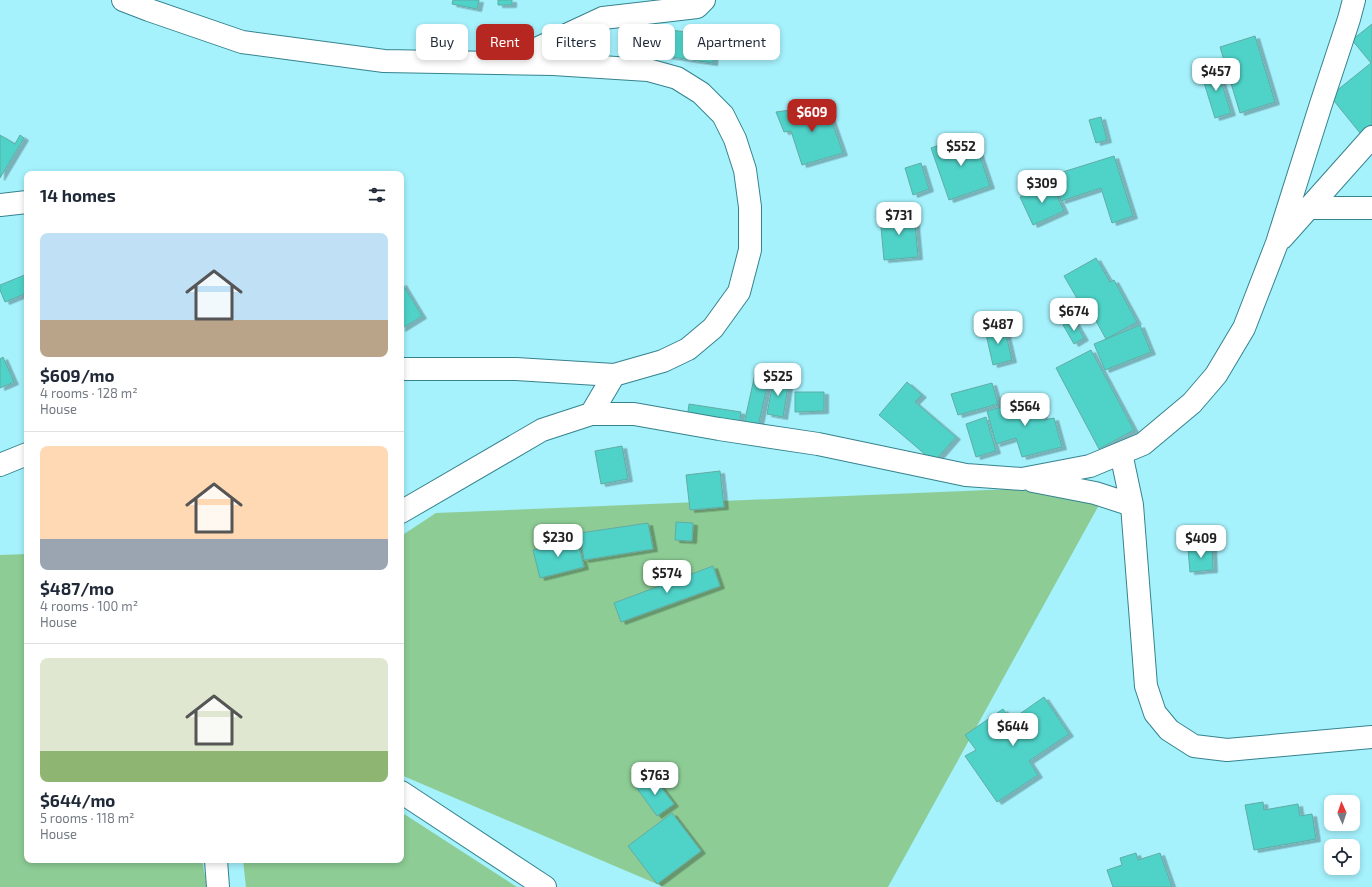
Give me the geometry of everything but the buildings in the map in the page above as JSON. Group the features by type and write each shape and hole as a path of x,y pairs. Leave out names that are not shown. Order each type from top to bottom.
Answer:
{"street":[{"path":"123,0 242,42 384,61 553,64 648,70 677,78 701,93 723,115 735,139 745,170 750,207 750,250 740,292 713,328 688,349 663,362 614,375 516,369 404,369"},
{"path":"506,63 603,18 697,7 704,0"},
{"path":"1022,479 1090,466 1143,444 1192,403 1216,375 1244,328 1277,244 1354,0"},
{"path":"1277,244 1372,137"},
{"path":"0,205 24,202"},
{"path":"1309,208 1372,208"},
{"path":"591,414 614,375"},
{"path":"404,510 542,430 591,414 634,414 818,444 966,475 1022,479 1095,493 1132,505"},
{"path":"1121,453 1132,505 1146,686 1155,713 1169,730 1194,746 1227,750 1372,737"},
{"path":"0,465 24,455"},
{"path":"404,794 545,887"},
{"path":"216,863 218,887"}],"green space":[{"path":"1110,485 888,887 664,887 404,776 404,534 436,513"},
{"path":"24,554 24,863 203,863 207,887 0,887 0,555"},
{"path":"404,814 517,887 246,887 243,863 404,863"}]}
